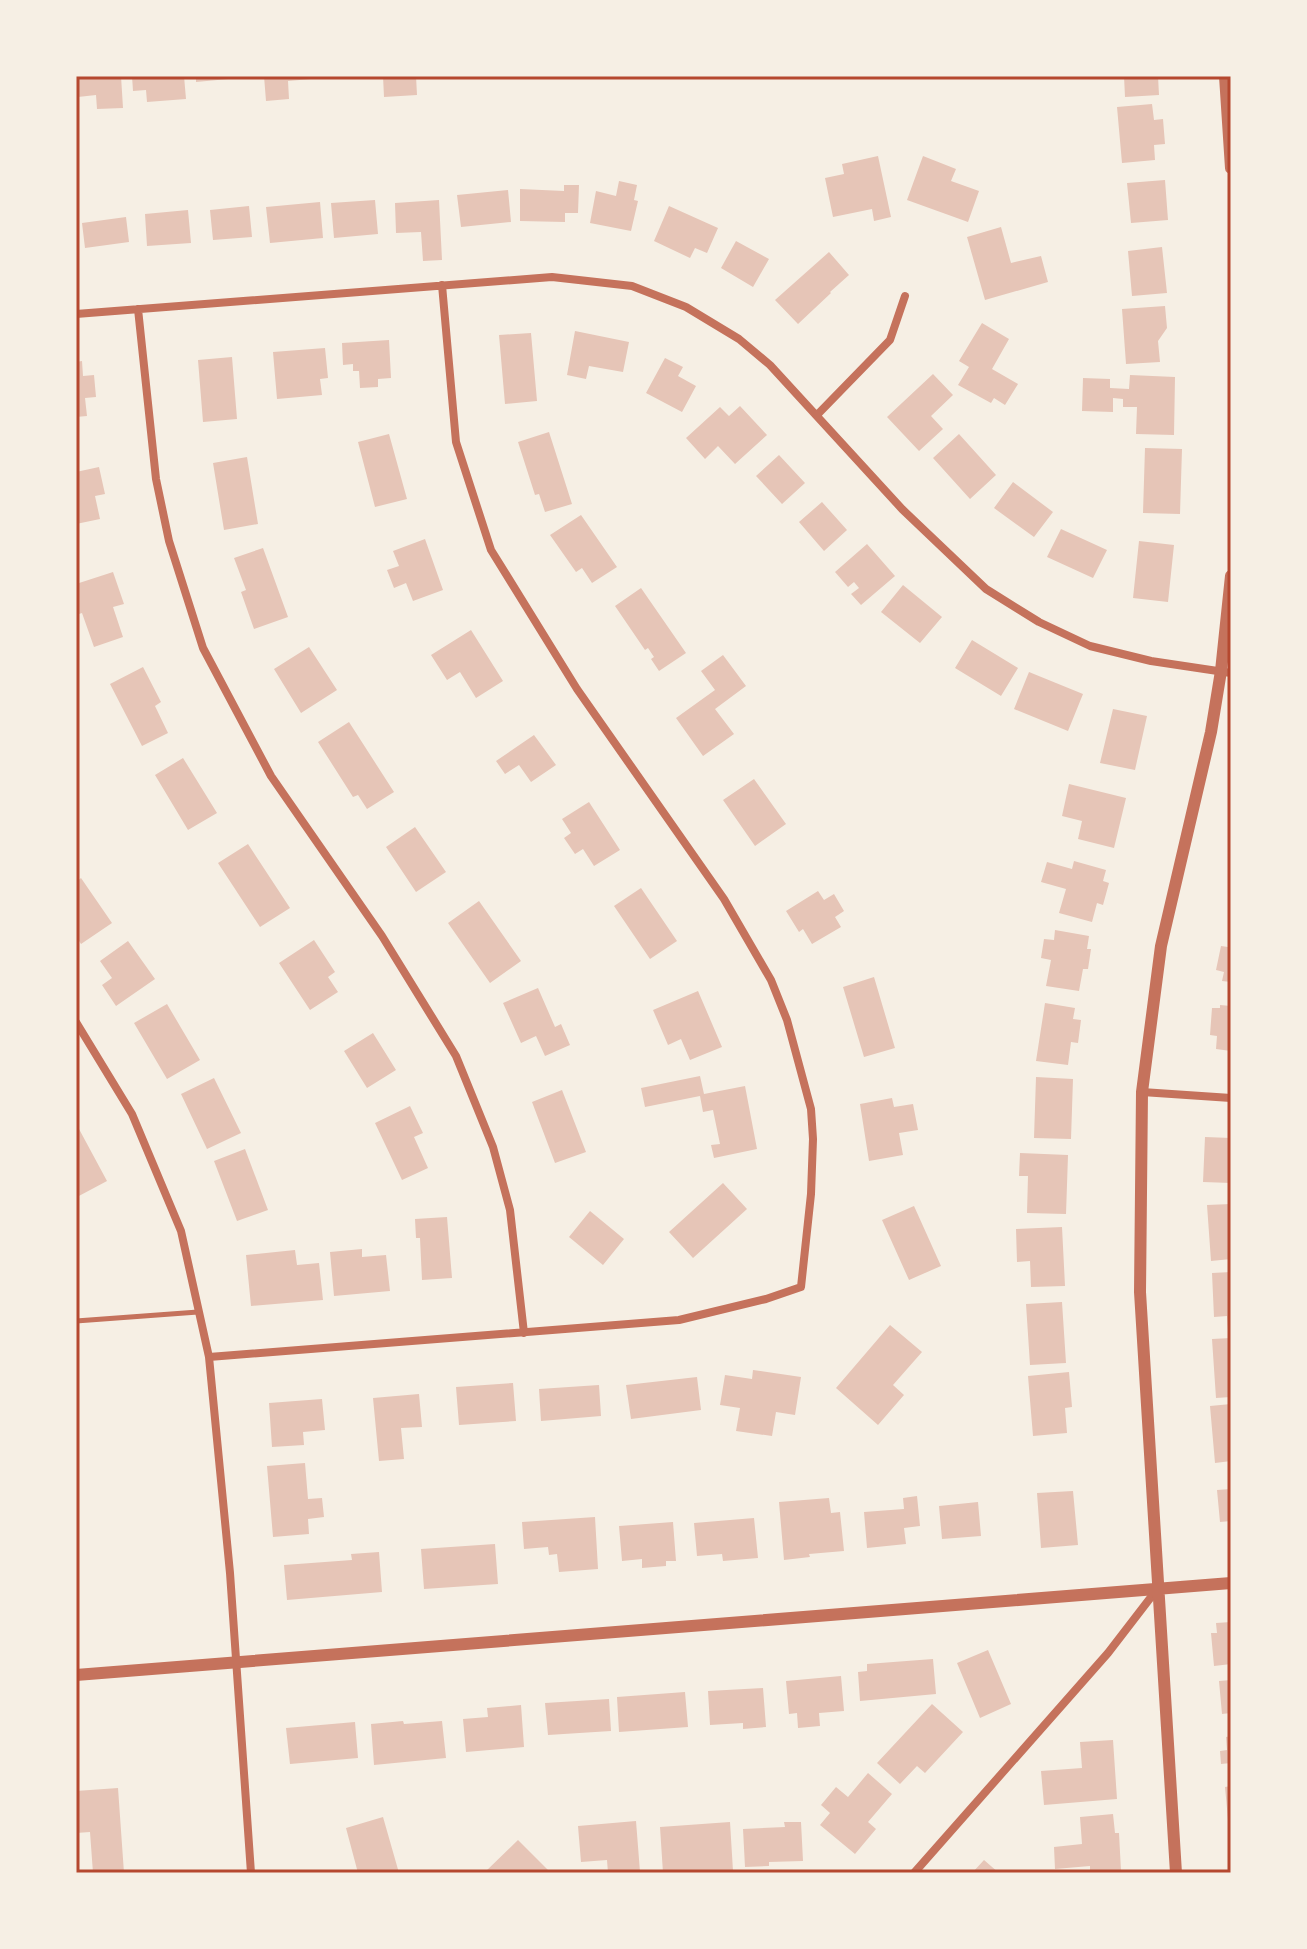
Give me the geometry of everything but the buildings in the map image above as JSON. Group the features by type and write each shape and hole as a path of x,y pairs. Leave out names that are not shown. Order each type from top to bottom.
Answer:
{"street":[{"path":"1225,76 1231,168"},
{"path":"76,314 552,277 632,286 686,307 739,339 770,365 902,509 986,589 1039,622 1090,646 1151,661 1226,672"},
{"path":"209,1357 679,1320 766,1299 801,1287 811,1194 813,1139 811,1109 787,1020 771,980 724,899 577,689 491,550 456,442 442,285"},
{"path":"817,415 890,340 905,296"},
{"path":"138,309 156,479 169,541 203,648 271,776 382,936 456,1056 493,1147 510,1210 524,1333"},
{"path":"1176,1873 1140,1292 1142,1092 1161,946 1226,672 1231,576"},
{"path":"76,1022 132,1114 181,1231 209,1357 230,1573 251,1873"},
{"path":"1142,1092 1231,1098"},
{"path":"76,1675 1231,1583"},
{"path":"914,1873 1108,1653 1158,1588"}],"lane":[{"path":"76,1321 199,1312"}]}
